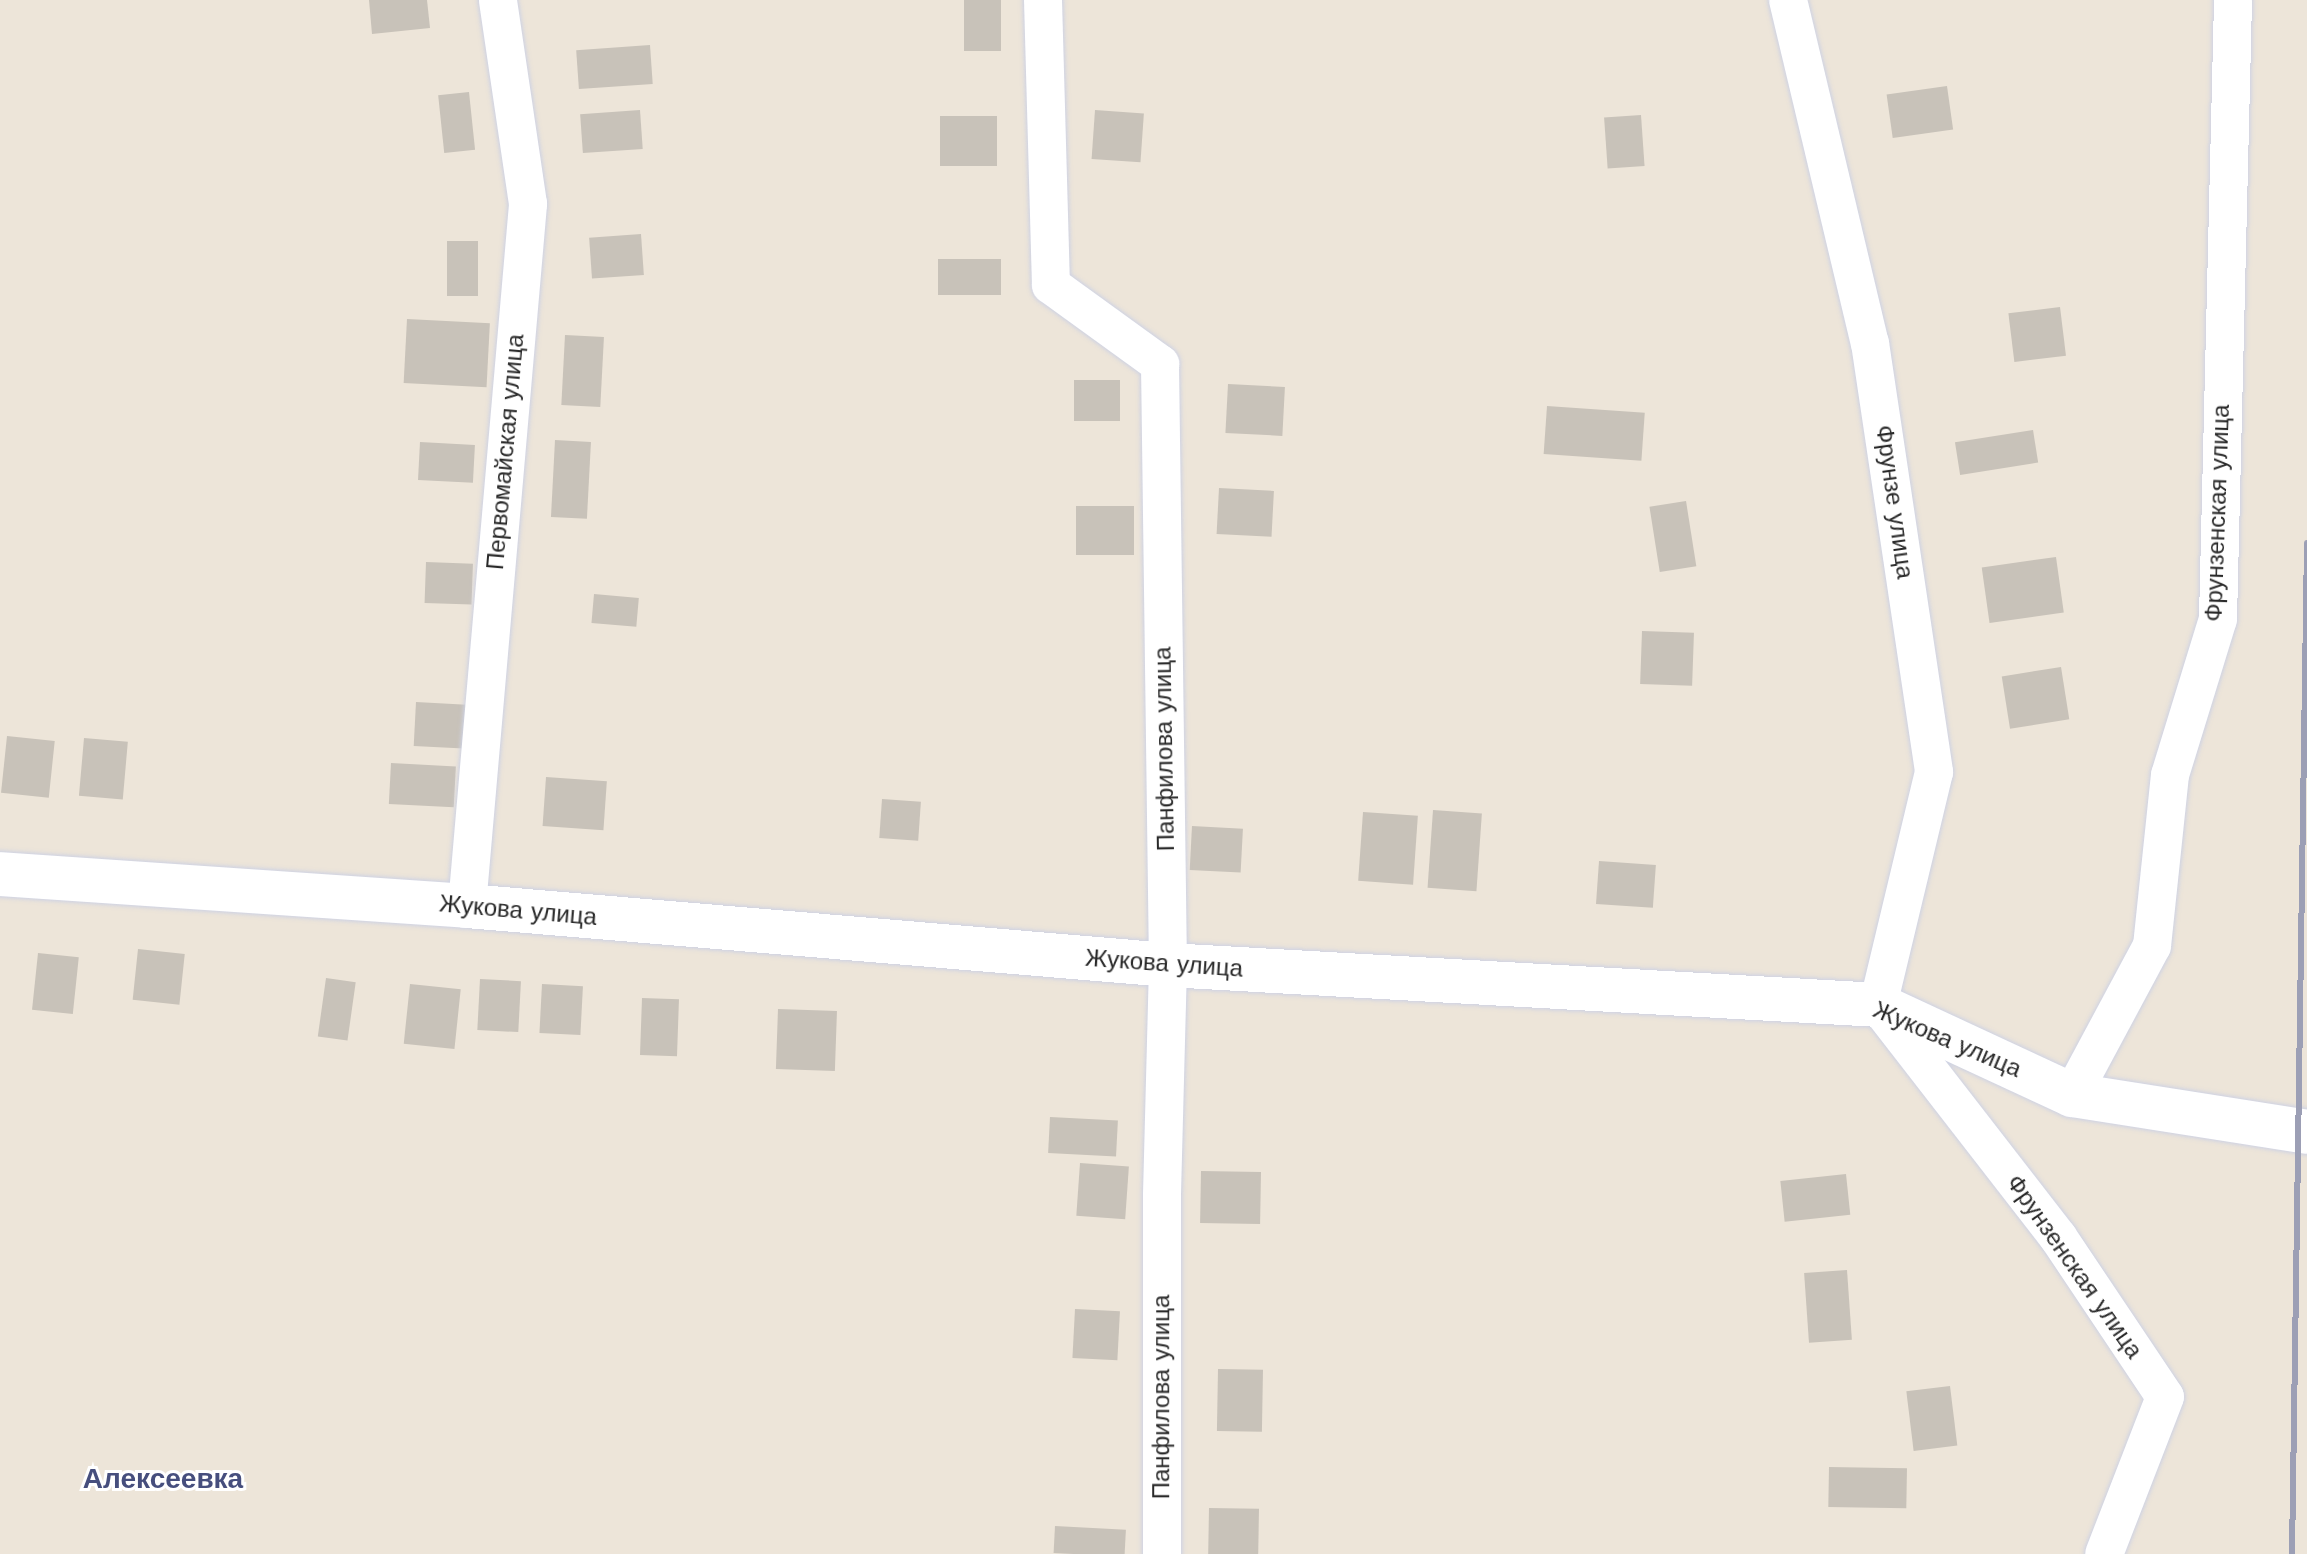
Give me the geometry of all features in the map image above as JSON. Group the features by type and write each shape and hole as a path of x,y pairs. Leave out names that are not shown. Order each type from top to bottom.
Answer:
{"street":[{"name":"Первомайская улица","path":"467,906 528,204 498,0"},
{"name":"Панфилова улица","path":"1043,0 1051,285 1160,364 1168,965 1162,1195 1162,1554"},
{"name":"Фрунзе улица","path":"1788,0 1870,343 1934,772 1878,1005"},
{"name":"Фрунзенская улица","path":"2072,1095 2152,946 2170,775 2218,619 2233,0"},
{"name":"Жукова улица","path":"0,874 467,906 1168,965 1878,1005 2072,1095 2307,1132"},
{"name":"Фрунзенская улица","path":"1878,1005 2058,1237 2165,1397 2104,1554"}],"building":[{"path":"369,0 427,0 430,28 372,34"},
{"path":"964,0 1001,0 1001,51 964,51"},
{"path":"650,45 653,84 579,89 576,50"},
{"path":"1947,86 1953,130 1893,138 1887,94"},
{"path":"469,92 475,150 444,153 438,95"},
{"path":"640,110 643,149 583,153 580,114"},
{"path":"1095,110 1144,113 1140,162 1092,159"},
{"path":"1641,115 1645,166 1608,168 1604,118"},
{"path":"940,116 997,116 997,166 940,166"},
{"path":"641,234 644,275 592,279 589,238"},
{"path":"447,241 478,241 478,296 447,296"},
{"path":"938,259 1001,259 1001,295 938,295"},
{"path":"2060,307 2066,356 2014,362 2008,313"},
{"path":"407,319 490,323 487,387 404,383"},
{"path":"565,335 604,337 600,407 561,405"},
{"path":"1074,380 1120,380 1120,421 1074,421"},
{"path":"1228,384 1285,387 1282,436 1225,433"},
{"path":"1547,406 1645,413 1641,461 1544,454"},
{"path":"2033,430 2038,463 1960,475 1955,442"},
{"path":"555,440 591,442 587,519 551,517"},
{"path":"420,442 475,445 473,483 418,480"},
{"path":"1219,488 1274,491 1272,537 1217,534"},
{"path":"1686,501 1696,566 1660,572 1649,507"},
{"path":"1076,506 1134,506 1134,555 1076,555"},
{"path":"2056,557 2064,612 1990,623 1982,567"},
{"path":"426,562 473,564 472,605 425,603"},
{"path":"594,594 639,598 636,627 591,623"},
{"path":"1642,631 1694,633 1692,686 1640,684"},
{"path":"2061,667 2069,719 2010,729 2002,676"},
{"path":"416,702 476,705 474,749 414,746"},
{"path":"7,736 55,741 49,798 1,793"},
{"path":"84,738 128,742 123,800 79,796"},
{"path":"391,763 456,766 454,807 389,804"},
{"path":"546,777 607,781 603,830 543,826"},
{"path":"882,799 921,802 918,841 879,838"},
{"path":"1433,810 1482,813 1476,891 1428,888"},
{"path":"1363,812 1418,816 1413,885 1358,881"},
{"path":"1192,826 1243,829 1241,873 1190,870"},
{"path":"1599,861 1656,865 1653,908 1596,904"},
{"path":"138,949 185,954 179,1005 133,1000"},
{"path":"38,953 79,957 73,1014 32,1010"},
{"path":"326,978 356,982 347,1041 318,1036"},
{"path":"480,979 521,981 518,1032 477,1030"},
{"path":"410,984 461,989 454,1049 404,1044"},
{"path":"542,984 583,986 580,1035 539,1033"},
{"path":"642,998 679,999 677,1056 640,1055"},
{"path":"778,1009 837,1011 835,1071 776,1069"},
{"path":"1050,1117 1118,1121 1116,1157 1048,1153"},
{"path":"1080,1163 1129,1166 1125,1219 1076,1216"},
{"path":"1201,1171 1261,1172 1260,1224 1200,1223"},
{"path":"1846,1174 1850,1215 1785,1222 1780,1181"},
{"path":"1847,1270 1852,1340 1809,1343 1804,1273"},
{"path":"1075,1309 1120,1311 1117,1360 1072,1358"},
{"path":"1218,1369 1263,1370 1262,1432 1217,1431"},
{"path":"1950,1386 1957,1446 1914,1451 1906,1391"},
{"path":"1829,1467 1907,1468 1906,1508 1828,1507"},
{"path":"1209,1508 1259,1509 1258,1554 1208,1554"},
{"path":"1055,1526 1126,1530 1125,1554 1054,1553"}],"railway":[{"path":"2292,1554 2307,543"}],"district":[{"name":"Алексеевка","path":"163,1479"}]}
